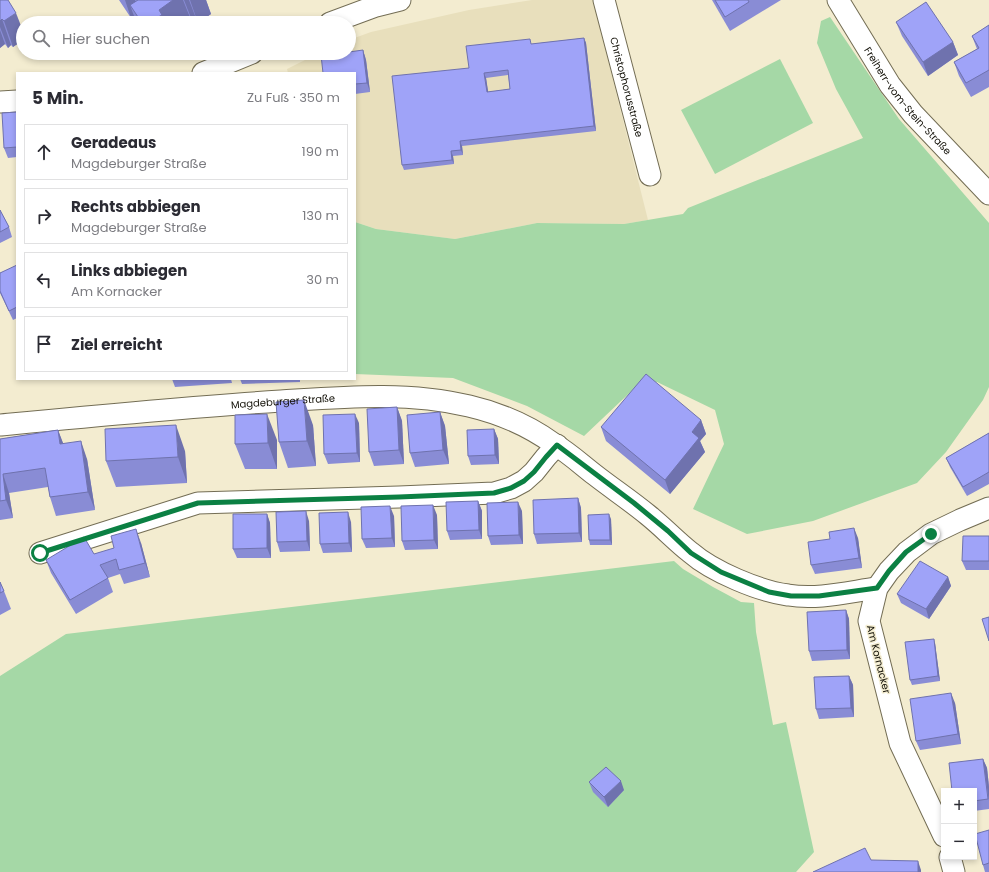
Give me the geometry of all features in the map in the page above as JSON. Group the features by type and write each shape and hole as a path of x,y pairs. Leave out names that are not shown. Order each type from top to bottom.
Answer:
{"street":[{"path":"349,16 376,6 400,0"},
{"name":"Christophorusstraße","path":"604,0 650,175"},
{"name":"Freiherr-vom-Stein-Straße","path":"838,0 890,85 913,114 989,194"},
{"path":"205,72 235,60"},
{"path":"0,102 16,101"},
{"name":"Magdeburger Straße","path":"0,424 191,407 340,398 403,398 434,400 468,406 504,417 529,428 557,445 634,503 668,531 691,553 721,572 769,592 791,596 819,596 877,588"},
{"path":"40,553 198,503 494,493 511,488 524,481 534,472 557,445"},
{"name":"Am Kornacker","path":"941,830 900,743 869,621 877,588 889,571 906,552 931,534 989,508"},
{"path":"951,860 954,872"}],"shaded area":[{"path":"532,0 593,0 648,220 624,224 537,223 455,239 376,229 356,222 356,72 288,72 287,69 305,60 356,60 356,37 371,32 469,10"}],"green space":[{"path":"830,17 899,119 989,223 989,387 983,400 946,452 917,483 813,521 747,534 693,509 724,444 715,410 657,382 639,384 584,436 527,406 453,378 356,374 356,222 376,229 455,239 537,223 624,224 683,214 688,208 863,138 836,89 817,43 821,21"},
{"path":"780,59 813,123 715,174 681,110"},
{"path":"674,561 683,569 741,602 754,603 756,632 773,725 786,722 814,852 796,872 0,872 0,676 66,634"}],"building":[{"path":"0,0 8,0 16,13 4,21 2,19 0,21"},
{"path":"138,0 173,0 159,10 162,15 160,16 137,16 130,5"},
{"path":"715,0 748,0 749,2 725,17"},
{"path":"926,2 953,42 923,62 896,22"},
{"path":"989,25 989,70 966,83 954,62 979,48 972,36"},
{"path":"584,38 594,126 460,141 461,150 451,151 452,160 402,165 392,76 469,68 466,46 530,39 531,44","holes":["508,70 510,89 487,92 484,73"]},
{"path":"363,50 367,83 356,84 356,72 323,72 322,60 356,60 356,51"},
{"path":"16,112 16,147 4,148 2,113"},
{"path":"0,210 9,227 0,232"},
{"path":"16,265 16,308 9,311 0,291 0,273"},
{"path":"646,374 701,420 692,432 699,438 665,480 601,427"},
{"path":"304,400 307,441 279,442 276,402"},
{"path":"397,407 399,450 369,452 367,409"},
{"path":"440,412 443,450 410,453 407,415"},
{"path":"267,414 268,443 235,444 235,415"},
{"path":"355,414 357,453 324,454 323,415"},
{"path":"176,425 178,457 106,461 105,429"},
{"path":"494,429 495,455 468,456 467,430"},
{"path":"58,430 60,444 81,441 88,492 50,497 45,468 3,474 6,500 0,501 0,439"},
{"path":"989,433 989,472 963,487 946,458"},
{"path":"578,498 579,533 534,534 533,500"},
{"path":"478,501 479,530 447,531 446,502"},
{"path":"518,502 519,535 488,536 487,503"},
{"path":"433,505 434,540 402,541 401,506"},
{"path":"390,506 392,538 362,539 361,507"},
{"path":"306,511 307,541 277,542 276,512"},
{"path":"348,512 349,543 320,544 319,513"},
{"path":"233,514 267,514 267,548 233,549"},
{"path":"609,514 610,540 589,540 588,515"},
{"path":"854,528 859,558 811,565 808,542 830,539 829,532"},
{"path":"136,529 145,563 119,570 116,559 100,565 108,578 70,600 46,560 84,537 94,554 114,548 111,536"},
{"path":"963,536 989,536 989,561 962,561"},
{"path":"920,561 948,577 926,609 897,594"},
{"path":"0,582 4,591 0,593"},
{"path":"846,610 847,650 809,651 807,612"},
{"path":"989,617 989,641 982,619"},
{"path":"934,639 938,676 910,680 905,642"},
{"path":"849,676 851,708 816,709 814,677"},
{"path":"951,693 958,734 916,741 910,699"},
{"path":"983,759 988,799 977,801 977,788 952,788 949,763"},
{"path":"606,767 621,781 604,797 589,782"},
{"path":"989,830 989,863 983,865 977,842 977,833"},
{"path":"865,848 871,860 918,861 918,872 813,872"}],"route":[{"path":"40,553 198,503 494,493 511,488 524,481 534,472 557,445 634,503 668,531 691,553 721,572 769,592 791,596 819,596 877,588 889,571 906,552 931,534"}]}
